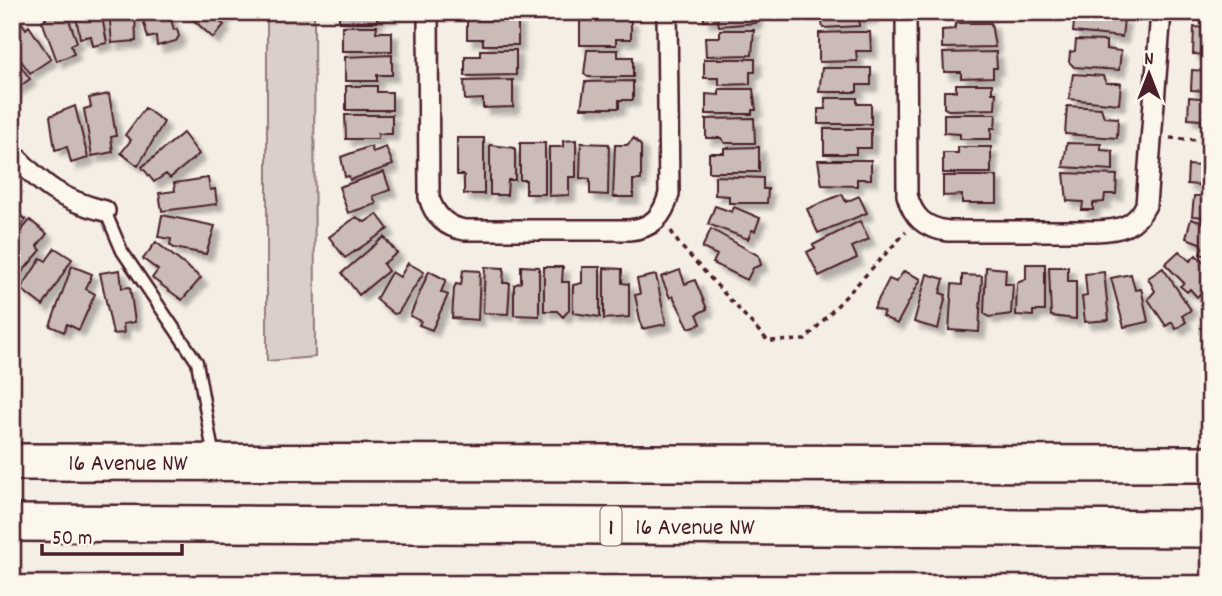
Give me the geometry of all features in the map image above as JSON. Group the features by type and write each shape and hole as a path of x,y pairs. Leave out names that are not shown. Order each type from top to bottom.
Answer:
{"highway":[{"name":"16 Avenue NW","path":"12,461 1210,464"},
{"name":"16 Avenue NW","path":"12,523 1210,529"}],"street":[{"path":"428,12 429,197 434,213 442,221 465,230 629,230 648,226 662,214 669,194 667,12"},
{"path":"906,12 907,195 912,212 919,219 935,229 948,231 1120,230 1140,216 1146,205 1161,12"},
{"path":"12,153 42,184 62,197 105,211"}],"lane":[{"path":"105,211 122,251 197,362 215,462"}],"path":[{"path":"1151,138 1210,141"},
{"path":"662,214 679,244 768,341 806,340 919,219"}],"shaded area":[{"path":"267,12 314,12 315,357 267,361"}],"building":[{"path":"43,12 66,12 77,42 71,45 74,54 57,61 42,21 46,19"},
{"path":"75,12 101,12 107,43 93,46 91,36 80,38"},
{"path":"109,12 135,12 136,41 112,43"},
{"path":"141,12 169,12 174,30 177,29 179,36 176,41 157,46 156,36 148,38"},
{"path":"185,12 225,12 220,22 224,25 213,38"},
{"path":"339,12 391,12 391,16 377,16 377,22 339,22"},
{"path":"465,12 513,12 513,14 465,15"},
{"path":"704,12 755,12 756,23 719,26 718,20 704,21"},
{"path":"820,12 872,12 872,17 859,18 859,26 823,28"},
{"path":"958,12 989,12 990,14 958,17"},
{"path":"1075,12 1109,12 1109,18 1124,19 1122,37 1073,32"},
{"path":"17,16 26,29 29,26 51,59 30,73 12,48 12,19"},
{"path":"467,20 518,20 518,45 483,45 483,39 467,39"},
{"path":"580,20 631,20 631,39 616,39 616,45 580,45"},
{"path":"959,23 991,23 995,47 942,48 942,30 955,29 955,24"},
{"path":"1210,24 1210,55 1193,54 1194,27 1209,28"},
{"path":"342,26 377,26 376,32 392,32 392,51 342,51"},
{"path":"720,30 754,30 752,55 706,56 705,37 720,37"},
{"path":"870,32 871,51 856,51 857,61 819,62 819,33"},
{"path":"1076,40 1106,41 1106,49 1121,51 1119,70 1074,67 1069,62 1070,52 1075,51"},
{"path":"480,50 516,50 516,75 465,76 465,56 480,56"},
{"path":"587,50 618,50 618,57 633,57 633,77 588,77 584,74"},
{"path":"996,52 997,68 993,68 993,77 961,78 961,72 944,72 943,53"},
{"path":"12,54 30,79 13,91 12,90"},
{"path":"392,55 392,75 377,75 377,81 345,81 345,57"},
{"path":"704,59 755,59 755,72 750,72 750,84 719,85 719,78 704,78"},
{"path":"1208,62 1210,91 1191,90 1192,70 1207,71"},
{"path":"822,68 871,68 871,85 857,85 857,92 819,92"},
{"path":"1073,74 1103,76 1106,83 1121,83 1119,104 1069,99"},
{"path":"513,80 513,107 483,108 483,99 465,100 464,81"},
{"path":"633,81 633,100 619,100 619,108 581,108 585,82"},
{"path":"956,84 992,84 992,93 996,93 995,109 944,108 944,91 956,91"},
{"path":"346,86 377,86 377,92 392,92 392,110 346,110"},
{"path":"719,89 753,89 756,110 752,110 752,114 706,114 706,94 719,95"},
{"path":"109,94 116,136 111,137 113,152 92,156 84,109 91,107 89,98"},
{"path":"1189,97 1210,99 1210,129 1201,124 1201,120 1188,119"},
{"path":"825,98 857,98 857,104 871,104 871,124 818,124 818,109 825,109"},
{"path":"75,106 88,158 71,163 67,147 55,150 50,116"},
{"path":"1067,106 1101,108 1104,117 1118,118 1117,138 1065,134"},
{"path":"145,108 164,122 138,166 121,153 131,140 125,135"},
{"path":"944,114 996,114 995,128 991,128 991,139 960,139 960,134 944,133"},
{"path":"345,115 392,115 392,134 378,134 378,139 346,139"},
{"path":"754,118 755,143 725,143 721,138 706,138 706,119"},
{"path":"824,129 871,129 871,148 856,148 856,154 824,154"},
{"path":"183,133 199,154 170,178 166,174 154,182 142,167"},
{"path":"457,138 484,138 484,194 464,194 464,175 457,175"},
{"path":"634,138 641,146 641,180 633,180 633,197 613,197 615,145 627,145"},
{"path":"576,140 576,177 569,177 569,195 549,196 549,147 563,147 563,141"},
{"path":"520,143 545,143 545,194 526,194 526,180 520,180"},
{"path":"581,143 609,144 608,195 590,194 590,179 580,178"},
{"path":"1067,143 1101,144 1101,150 1113,151 1113,170 1063,167"},
{"path":"490,145 515,148 515,180 508,180 507,195 490,195"},
{"path":"371,147 373,152 386,147 393,165 350,180 349,176 345,177 341,157"},
{"path":"759,147 759,172 709,172 709,153 724,153 724,148"},
{"path":"958,147 991,147 991,173 943,173 943,153 958,153"},
{"path":"1201,155 1210,155 1209,186 1187,184 1188,165 1201,166"},
{"path":"818,160 871,160 871,179 857,179 857,186 822,185"},
{"path":"384,172 390,190 373,196 376,204 348,213 339,187"},
{"path":"1064,173 1117,175 1116,194 1105,194 1104,202 1093,203 1093,210 1082,210 1083,202 1067,201"},
{"path":"715,176 763,178 763,189 768,189 767,203 729,203 729,196 715,195"},
{"path":"943,176 997,176 997,203 962,203 962,195 943,196"},
{"path":"208,178 210,190 215,189 217,204 162,211 159,193 175,191 174,183"},
{"path":"842,194 846,202 859,196 867,213 818,233 807,209"},
{"path":"1194,196 1210,196 1210,217 1192,216"},
{"path":"715,206 732,212 734,207 760,218 755,231 752,230 748,239 708,224"},
{"path":"12,209 26,220 12,236"},
{"path":"377,214 388,229 345,258 329,237 356,217 365,222"},
{"path":"162,215 215,226 206,254 174,248 170,245 171,239 158,237"},
{"path":"1191,219 1210,225 1210,257 1200,254 1200,243 1186,238"},
{"path":"30,220 47,234 37,246 41,250 14,282 12,242"},
{"path":"860,221 869,239 852,247 857,258 819,276 807,252 815,248 813,245"},
{"path":"711,229 759,256 761,265 753,268 747,280 713,263 717,255 702,248"},
{"path":"384,237 397,253 383,264 388,271 359,295 342,273"},
{"path":"156,242 201,278 182,300 152,278 158,270 143,259"},
{"path":"55,248 72,259 43,306 21,289 41,258 46,261"},
{"path":"1179,251 1190,261 1196,255 1210,269 1210,284 1197,297 1190,289 1187,292 1180,286 1184,283 1165,264"},
{"path":"408,263 424,272 398,313 394,314 376,299 392,272 400,277"},
{"path":"1026,264 1045,264 1045,311 1033,311 1033,316 1016,315 1017,283 1026,279"},
{"path":"72,266 92,274 86,289 95,294 79,330 67,324 64,332 50,326"},
{"path":"521,266 539,267 539,316 514,315 514,285 521,282"},
{"path":"485,267 504,268 503,283 510,283 508,314 483,313"},
{"path":"544,267 563,267 562,282 569,282 569,310 563,317 557,311 544,311"},
{"path":"582,267 600,267 600,317 573,313 573,285 582,283"},
{"path":"986,267 1006,269 1005,284 1013,284 1011,314 989,317 984,313"},
{"path":"1049,267 1068,267 1068,281 1076,281 1076,319 1051,316"},
{"path":"604,268 622,269 622,283 629,284 629,317 604,319"},
{"path":"1163,268 1191,310 1182,316 1186,322 1176,329 1172,322 1166,326 1148,299 1155,291 1148,278"},
{"path":"120,270 122,288 130,287 135,322 123,324 124,333 113,334 100,273"},
{"path":"463,270 480,271 478,320 452,318 454,288 456,284 461,285"},
{"path":"680,270 685,284 695,280 707,309 697,314 701,324 689,328 673,296 670,298 661,277"},
{"path":"429,271 446,280 441,292 448,295 432,330 419,325 421,321 410,316"},
{"path":"904,271 921,279 897,324 882,316 884,312 874,308 889,279 896,282"},
{"path":"1104,272 1109,320 1085,322 1082,297 1087,296 1085,274"},
{"path":"927,274 944,279 940,293 946,295 938,329 914,322"},
{"path":"1131,274 1135,290 1141,289 1148,322 1124,327 1111,278"},
{"path":"656,275 666,324 642,329 635,295 640,294 637,279"},
{"path":"962,275 982,276 979,332 949,330 952,284 962,285"}]}
